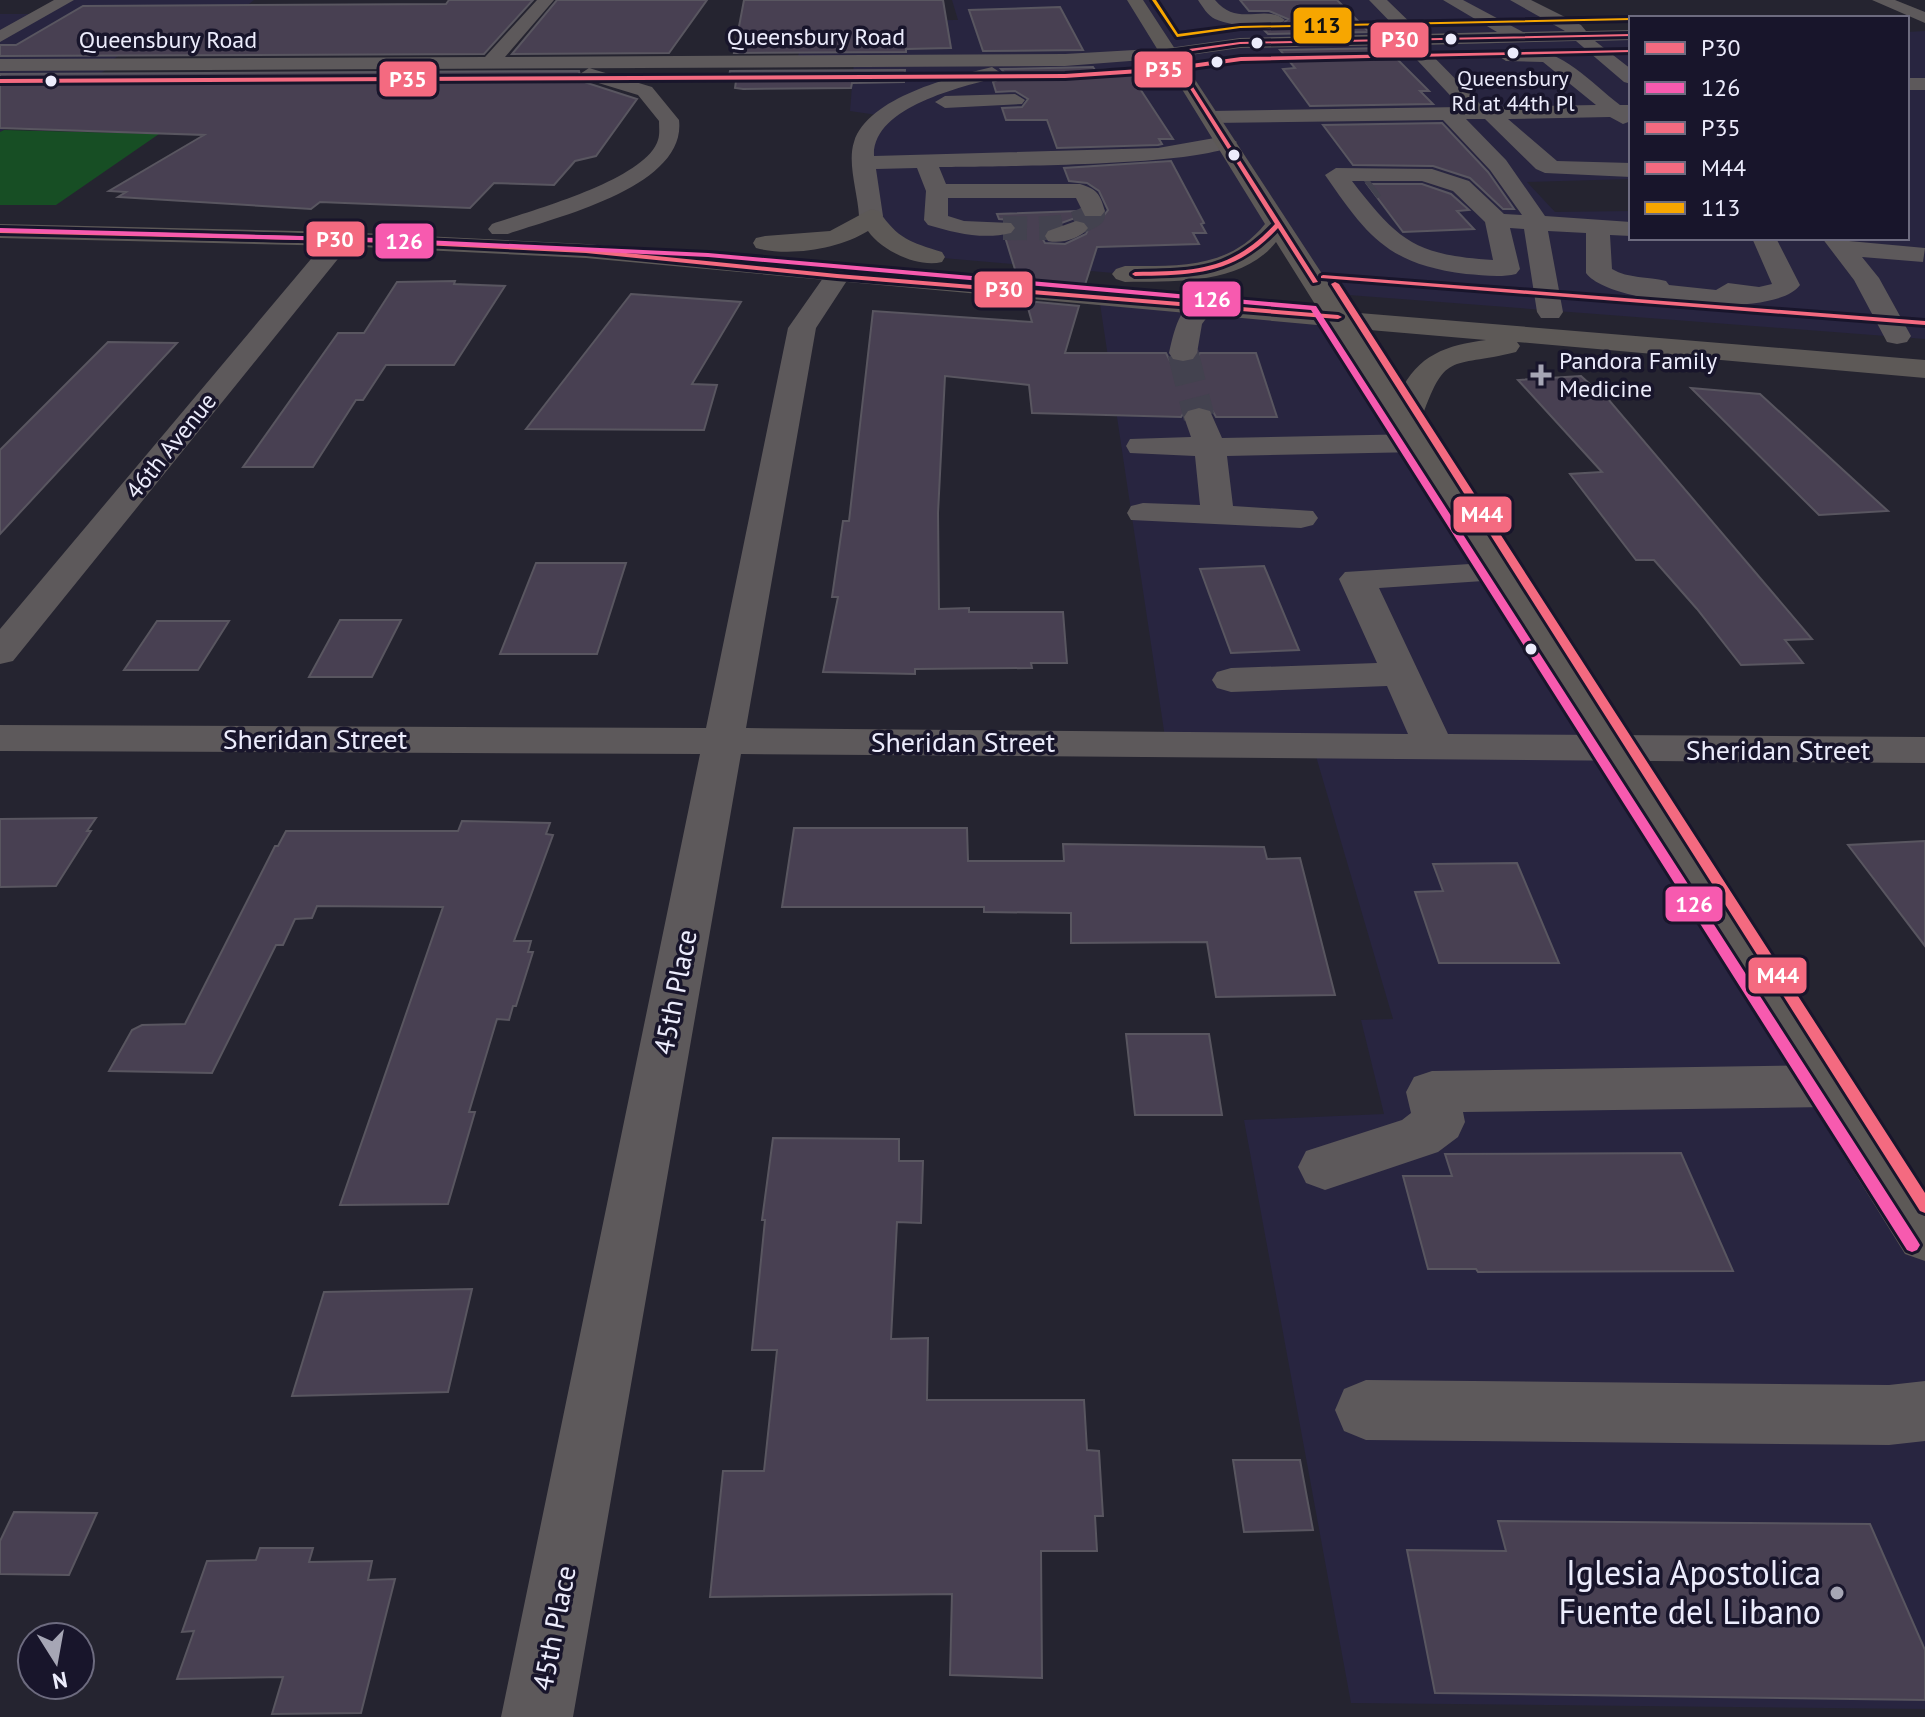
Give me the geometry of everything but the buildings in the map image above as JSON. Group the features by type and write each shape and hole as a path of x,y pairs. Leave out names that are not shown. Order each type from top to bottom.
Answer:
{"main road":[{"path":"1135,0 1826,1086 1925,1236"},
{"path":"0,214 500,229 765,243 1550,312 1925,339"},
{"path":"765,243 837,237 854,232 871,216 879,234 892,243 933,257"},
{"path":"1125,274 1178,273 1230,265 1265,243 1278,224"},
{"path":"0,231 341,239 586,251 837,276 1925,369"},
{"path":"1413,433 1419,379 1431,365 1452,355 1513,346 1630,344"}],"street":[{"path":"0,37 66,0"},
{"path":"492,61 546,0"},
{"path":"1206,0 1218,15 1241,20 1354,12 1379,40"},
{"path":"1377,0 1416,45 1485,114 1544,164 1553,168 1629,170"},
{"path":"1451,0 1520,37"},
{"path":"1518,0 1575,29 1629,76"},
{"path":"1880,0 1925,18"},
{"name":"Queensbury Road","path":"0,65 1065,60 1169,53 1240,43 1379,40 1416,45 1520,37 1629,35"},
{"path":"888,60 889,40"},
{"path":"1416,45 1537,54 1550,58 1623,111"},
{"path":"871,216 864,142 881,119 935,90 1011,68 1065,60"},
{"path":"492,61 600,75 645,91 669,120 670,133 668,143 655,161 637,174 604,191 500,229"},
{"path":"866,70 918,73 924,79 899,90 1031,84"},
{"path":"905,104 1015,100"},
{"path":"1210,117 1623,111"},
{"path":"1449,114 1524,197 1536,224 1550,312"},
{"path":"868,135 898,134"},
{"path":"866,163 1158,154 1226,142"},
{"path":"925,162 934,177 937,191 936,220 963,228 1003,229"},
{"path":"1504,257 1496,220 1461,186 1438,177 1407,173 1336,175 1372,223 1394,246 1437,264 1504,257 1543,271"},
{"path":"1394,246 1393,232 1369,198 1372,188 1396,179 1440,184 1504,257"},
{"path":"937,191 1070,190 1079,218"},
{"path":"1496,220 1629,229"},
{"path":"1598,228 1599,273 1606,279 1668,294 1736,298 1780,292 1787,285 1765,240"},
{"path":"1909,230 1924,252"},
{"name":"46th Avenue","path":"0,653 341,239"},
{"path":"1839,243 1924,252"},
{"path":"1839,243 1866,278 1897,336"},
{"name":"45th Place","path":"537,1717 802,328 837,276"},
{"path":"1631,285 1671,287"},
{"path":"1722,290 1757,295"},
{"path":"1183,353 1189,323 1203,305"},
{"path":"1199,417 1210,447 1218,515"},
{"path":"1141,446 1210,447 1413,433"},
{"path":"1143,513 1301,518"},
{"path":"1434,748 1357,579 1501,572"},
{"path":"1231,680 1402,674"},
{"name":"Sheridan Street","path":"0,738 1925,750"},
{"path":"1325,1167 1419,1136 1439,1122 1432,1092 1826,1086"},
{"path":"1366,1410 1889,1415 1925,1411"}],"shaded area":[{"path":"66,0 254,0 223,25 162,26 108,63 116,64 0,132 0,14 40,14"},
{"path":"952,0 1518,0 1580,36 1629,35 1629,179 1527,182 1555,212 1629,211 1629,240 1909,240 1909,32 1925,31 1925,339 1322,293 1278,224 1250,255 1125,274 931,257 879,234 863,142 884,116 850,111 854,61 797,61 806,21 958,20"},
{"path":"1099,297 1338,317 1925,1236 1925,1709 1351,1703 1244,1120 1384,1114 1361,1020 1393,1019 1313,746 1166,744"}],"green space":[{"path":"0,132 159,134 56,205 0,205"}],"tunnel":[{"path":"1370,189 1374,186"},
{"path":"1003,228 1061,227 1083,220 1093,215 1093,211"},
{"path":"1183,353 1199,417"}],"transit line":[{"name":"113","path":"1154,0 1177,36 1240,27 1629,19"},
{"name":"P30","path":"1169,53 1240,43 1629,35"},
{"name":"P35","path":"0,81 1065,76 1170,69 1241,59 1629,51"},
{"name":"P30","path":"1169,53 1315,282"},
{"name":"P30","path":"1135,274 1196,271 1231,262 1247,253 1278,224"},
{"name":"126","path":"0,230 380,240 708,255 1313,308 1912,1245"},
{"name":"P30","path":"0,231 341,239 586,251 837,276 1338,317"},
{"name":"M44","path":"1323,277 1925,323"},
{"name":"M44","path":"1335,284 1925,1206"}],"place":[{"name":"Queensbury Rd at 44th Pl","path":"1513,53"},
{"name":"Pandora Family Medicine","path":"1541,375"},
{"name":"Iglesia Apostolica Fuente del Libano","path":"1837,1593"}]}
